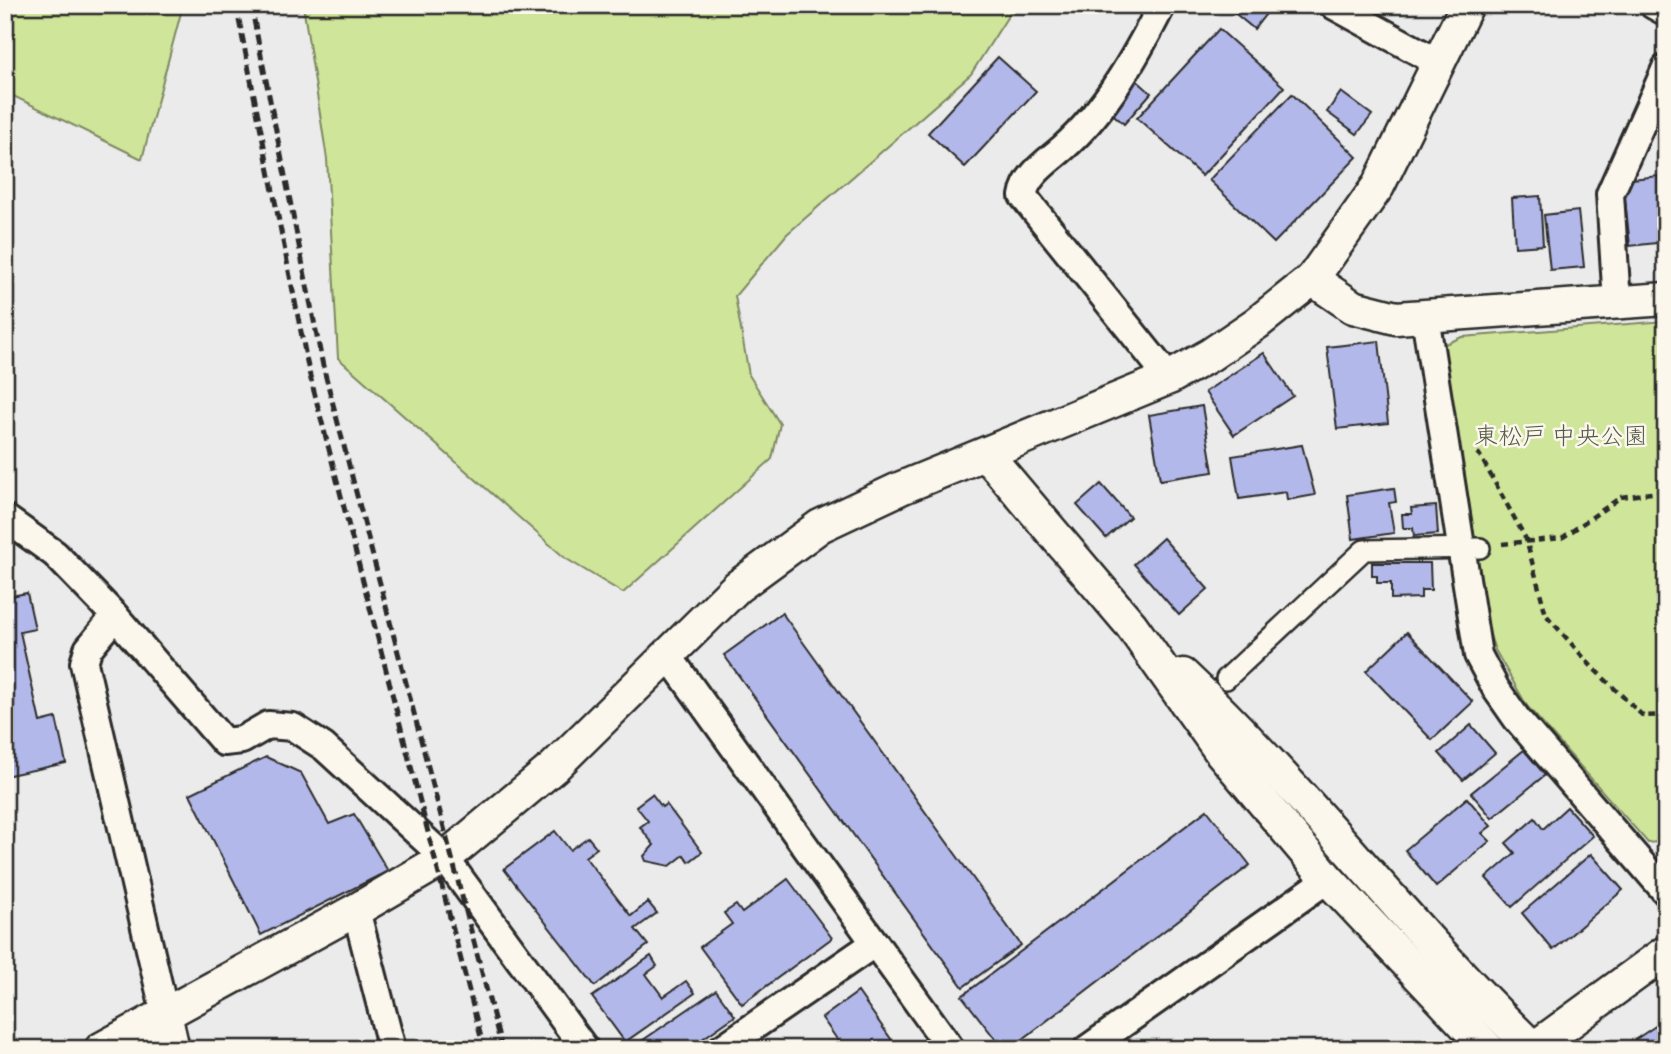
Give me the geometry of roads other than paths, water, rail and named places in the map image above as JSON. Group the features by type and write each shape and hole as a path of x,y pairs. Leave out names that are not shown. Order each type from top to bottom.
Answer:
{"street":[{"path":"1162,5 1134,59 1074,138 1025,183 1023,196 1169,378"},
{"path":"1333,5 1440,63"},
{"path":"101,1049 356,910 445,858 554,767 737,587 820,526 1169,378 1210,355 1257,323 1312,279 1378,186 1467,5"},
{"path":"1653,5 1666,12"},
{"path":"1617,303 1610,194 1659,100 1666,68"},
{"path":"1312,279 1353,307 1396,318 1666,299"},
{"path":"1425,316 1470,549 1478,655 1496,689 1666,892"},
{"path":"986,454 1131,625 1222,752 1328,879 1488,1049"},
{"path":"5,517 55,554 115,616 224,742 242,740 268,725 293,727 324,747 445,858 585,1049"},
{"path":"1226,679 1364,550 1470,549"},
{"path":"115,616 88,649 84,663 173,1049"},
{"path":"1131,625 1242,730 1483,1001 1534,1049 1666,952"},
{"path":"667,654 951,1049"},
{"path":"1087,1049 1328,879"},
{"path":"356,910 393,1049"},
{"path":"721,1049 875,943"}],"railway":[{"path":"236,5 309,372 484,1049"},
{"path":"251,5 323,366 502,1049"}],"park label":[{"name":"東松戸 中央公園","path":"1561,436"}]}
